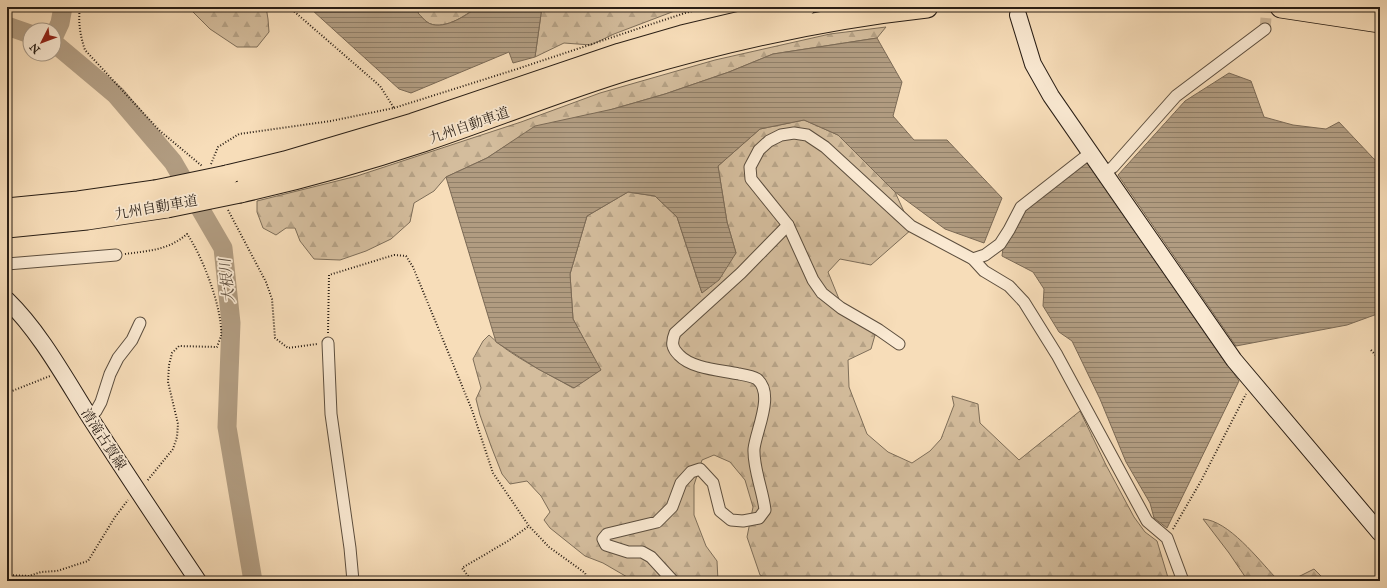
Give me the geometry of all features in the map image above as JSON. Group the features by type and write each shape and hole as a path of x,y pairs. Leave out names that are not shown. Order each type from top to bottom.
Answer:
{"highway":[{"name":"九州自動車道","path":"7,227 87,219 161,199 219,170 285,162 413,124 620,54 682,36 804,7"},
{"name":"九州自動車道","path":"7,209 78,202 233,198 415,144 628,70 695,51 820,23 865,15 927,7"},
{"path":"1281,7 1380,22"}],"street":[{"path":"1018,15 1033,64 1041,80 1217,338 1252,383 1380,534"},
{"path":"1104,173 1113,167 1176,96 1265,29"},
{"path":"899,344 879,330 841,308 822,293 810,275 788,225 751,179 750,167 759,150 769,141 781,135 794,132 807,135 825,146 911,226 973,259 984,271 1009,286 1024,302 1057,355 1147,521 1167,538 1183,581"},
{"path":"973,259 985,255 1000,244 1021,207 1090,153"},
{"path":"673,581 651,557 642,552 628,552 606,545 604,539 608,534 657,522 672,507 681,482 691,472 700,469 713,483 720,511 731,520 743,521 759,518 765,510 756,468 754,450 765,400 763,389 757,380 749,376 700,366 684,361 673,349 672,341 675,334 741,274 788,225"},
{"path":"7,264 116,255"},
{"name":"清滝古賀線","path":"7,300 21,314 61,371 138,492 198,581"},
{"path":"90,416 96,411 101,402 110,374 118,358 132,340 140,323"},
{"path":"328,343 331,414 354,581"}],"path":[{"path":"7,7 26,9 30,7"},
{"path":"80,7 79,19 81,37 85,50 160,131 203,167"},
{"path":"289,7 380,86 394,108"},
{"path":"219,170 218,147 239,134 331,121 394,108 685,13 709,7"},
{"path":"233,198 272,299 275,338 288,348 328,343 329,275 394,255 406,256 413,266 472,410 493,473 529,526 548,547 585,573 588,581"},
{"path":"7,575 29,576 41,572 57,571 88,561 114,517 126,502 138,492 173,449 177,437 178,424 168,382 169,365 172,352 179,346 217,347 221,336 219,316 214,294 194,244 187,234 181,239 158,250 116,255"},
{"path":"1371,350 1380,360"},
{"path":"7,393 61,371"},
{"path":"1167,538 1201,481 1252,383"},
{"path":"472,581 462,568 508,541 529,526"}],"green space":[{"path":"188,7 266,7 269,32 257,47 237,47 210,29"},
{"path":"421,7 476,7 466,15 453,22 433,25 427,22 418,13"},
{"path":"542,7 689,7 614,34 591,45 564,43 535,57"},
{"path":"886,27 877,38 773,54 729,72 665,94 613,109 510,143 487,158 446,177 434,191 414,203 410,222 391,239 366,251 340,260 314,259 300,241 295,228 286,228 276,235 263,228 257,212 257,201 357,176 521,122 600,93 715,60 830,34"},
{"path":"804,120 838,135 895,192 912,229 871,265 840,259 828,272 839,299 875,335 871,349 848,360 849,387 867,434 888,452 912,463 930,451 941,439 954,405 952,396 978,404 980,423 1019,460 1080,411 1106,465 1134,517 1145,532 1157,541 1169,581 772,581 760,575 747,537 753,507 745,480 730,462 714,455 702,460 694,485 694,515 706,546 717,561 718,581 634,581 603,563 585,556 550,528 544,520 550,512 541,496 527,481 510,484 502,474 480,415 476,399 481,388 473,359 483,341 489,335 518,357 573,388 600,370 573,319 570,274 587,216 628,192 655,196 677,217 702,293 736,253 727,222 718,166 760,129"},
{"path":"1203,519 1213,521 1233,533 1252,551 1275,577 1281,581 1248,581"},
{"path":"1314,569 1326,581 1290,581"}],"shaded area":[{"path":"311,7 421,7 418,13 427,22 433,25 439,25 453,22 467,15 477,7 542,7 535,57 513,63 509,52 411,93 399,89 312,10"},
{"path":"877,38 902,82 893,116 914,140 947,140 1002,198 984,243 945,229 895,192 838,135 804,120 760,129 718,166 727,222 736,253 719,280 702,293 677,217 655,196 628,192 587,216 570,274 573,319 601,370 574,388 538,369 496,342 446,177 487,158 535,126 613,109 665,94 729,72 773,54"},
{"path":"1229,73 1251,81 1264,117 1293,125 1326,129 1339,122 1380,164 1380,313 1347,325 1236,346 1118,175 1185,101"},
{"path":"1088,162 1239,381 1167,528 1154,518 1150,503 1126,462 1100,399 1072,341 1059,332 1043,306 1044,289 1033,272 1002,256 1003,248 1025,209"}],"waterway":[{"path":"60,22 63,7"},
{"name":"大根川","path":"7,26 22,31"},
{"name":"大根川","path":"62,50 116,95 173,162 223,248 231,323 227,427 253,581"}],"tunnel":[{"path":"1265,29 1267,7"}]}
